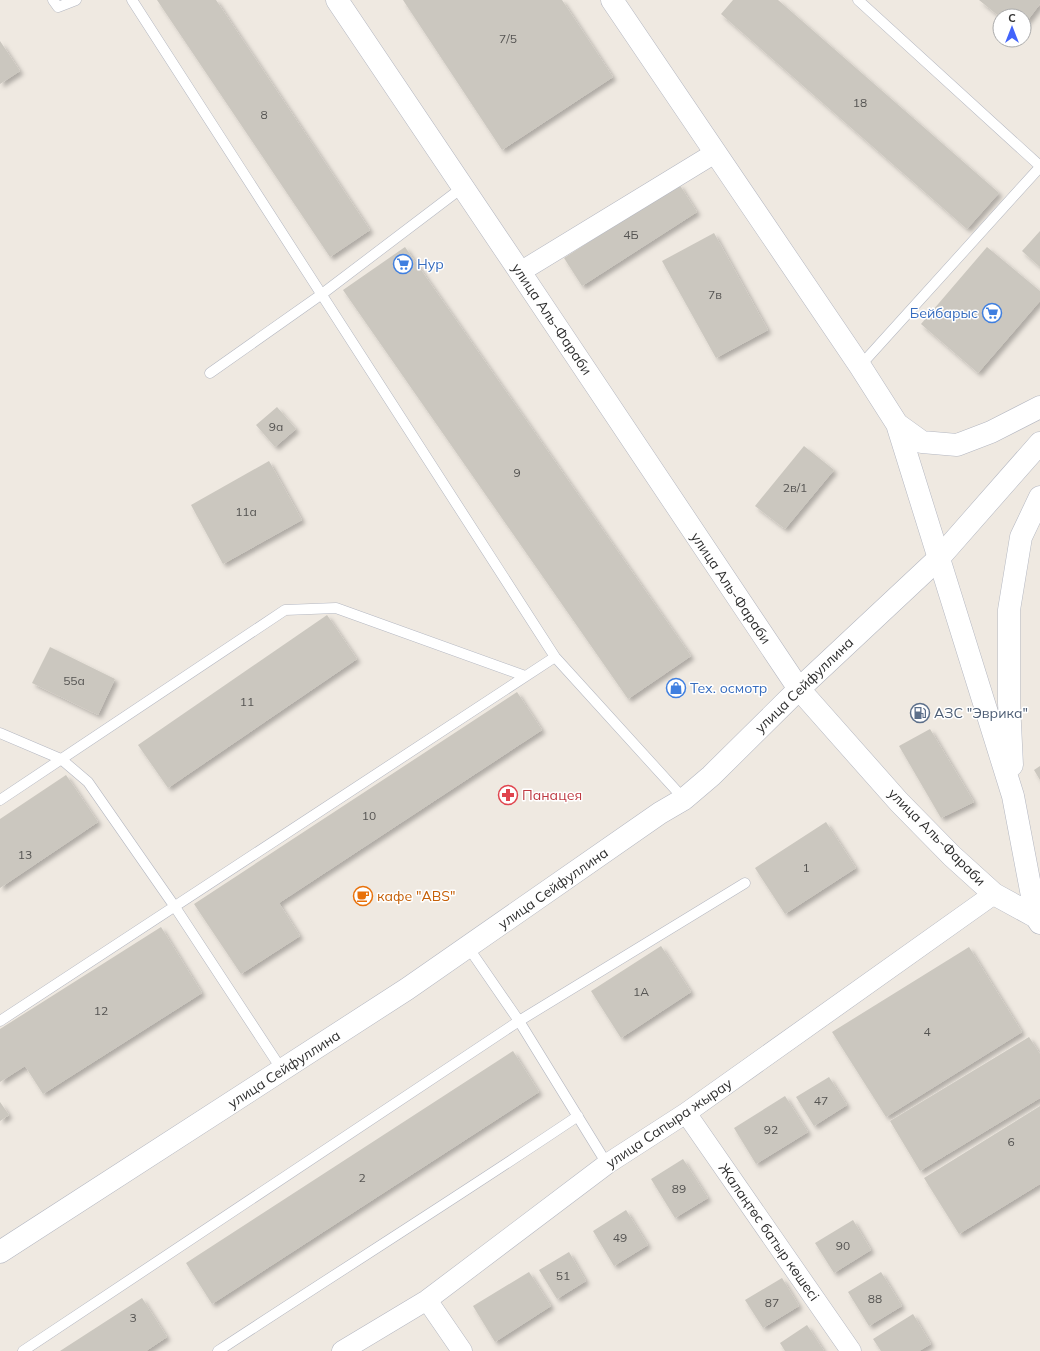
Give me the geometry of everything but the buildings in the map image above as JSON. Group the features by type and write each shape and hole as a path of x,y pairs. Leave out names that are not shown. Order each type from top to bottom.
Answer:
{"main road":[{"name":"улица Аль-Фараби","path":"337,0 799,689 905,808 952,856 994,894 1038,920"},
{"name":"улица Аль-Фараби","path":"612,0 860,366 897,424 1013,796 1038,920"},
{"path":"897,424 922,442 957,445 991,432 1040,407"},
{"name":"улица Сейфуллина","path":"0,1252 407,990 660,813 684,799 711,776 799,689 939,558 1040,443"},
{"path":"1013,796 1009,702 1009,610 1021,538 1040,497"}],"street":[{"path":"520,272 716,153"},
{"name":"улица Сапыра жырау","path":"342,1351 427,1300 607,1164 686,1113 994,894"},
{"name":"Жалаңтөс батыр көшесі","path":"686,1113 851,1351"},
{"path":"427,1300 462,1351"}],"lane":[{"path":"53,0 58,7 76,0"},
{"path":"132,0 555,657 684,799"},
{"path":"858,0 1040,167 860,366"},
{"path":"210,373 322,294 463,187"},
{"path":"0,800 285,610 336,608 525,676"},
{"path":"0,1021 555,657"},
{"path":"0,733 61,759 88,782 175,907 282,1070"},
{"path":"23,1351 519,1021 746,883"},
{"path":"468,947 519,1021 607,1164"},
{"path":"218,1351 315,1287 474,1186 578,1116"}],"place":[{"name":"Нур","path":"403,264"},
{"name":"Бейбарыс","path":"992,313"},
{"name":"Тех. осмотр","path":"676,688"},
{"name":"АЗС \"Эврика\"","path":"920,713"},
{"name":"Панацея","path":"508,795"},
{"name":"кафе \"ABS\"","path":"363,896"}]}
